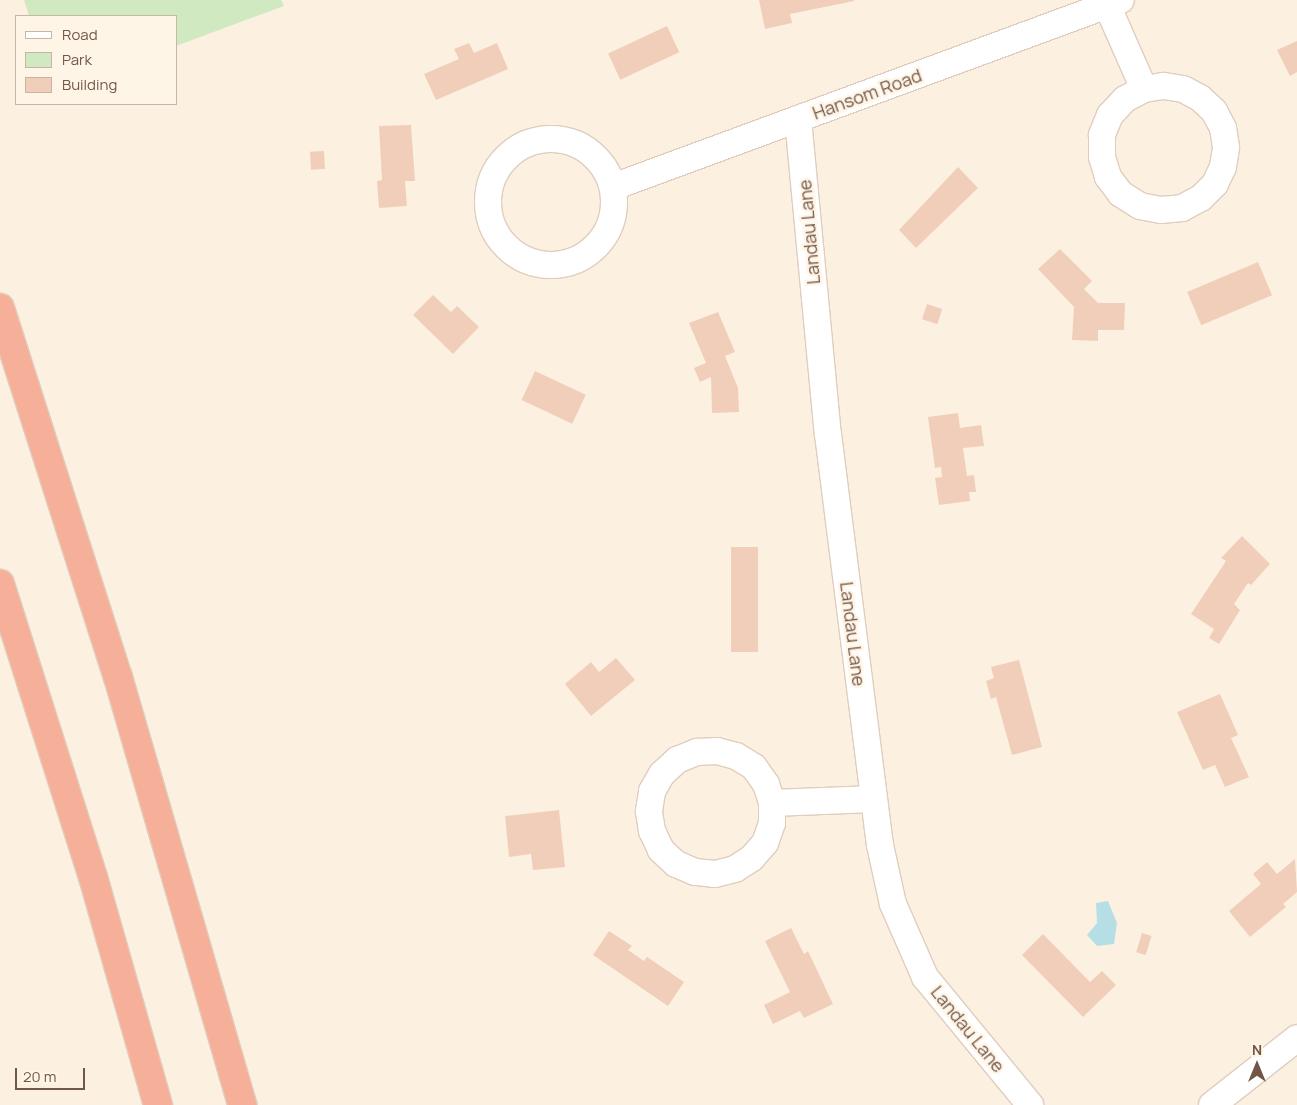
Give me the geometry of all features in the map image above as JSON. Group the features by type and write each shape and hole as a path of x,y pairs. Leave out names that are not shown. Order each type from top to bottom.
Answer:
{"highway":[{"path":"0,308 118,677 242,1105"},
{"path":"0,584 93,877 158,1105"}],"street":[{"path":"1114,3 1144,89"},
{"name":"Hansom Road","path":"613,187 1114,3"},
{"path":"1163,86 1183,89 1200,98 1214,111 1223,128 1226,147 1223,167 1215,184 1201,198 1182,208 1161,210 1140,206 1121,194 1108,177 1102,157 1102,135 1110,115 1125,99 1144,89 1163,86"},
{"name":"Landau Lane","path":"798,119 828,434 874,799 893,904 925,978 1030,1105"},
{"path":"551,138 572,142 590,152 605,167 613,187 615,208 609,228 598,246 581,258 561,265 540,265 520,258 504,245 496,233 487,207 489,186 502,162 512,151 530,142 551,138"},
{"path":"697,752 723,752 736,756 754,767 766,784 772,803 772,823 765,843 756,853 735,869 715,874 695,872 676,864 666,854 652,832 649,811 652,791 662,774 678,760 697,752"},
{"path":"772,803 874,799"},
{"path":"1212,1105 1297,1038"}],"green space":[{"path":"24,0 281,0 284,6 178,45 178,15 29,15"}],"water":[{"path":"1108,901 1117,923 1114,944 1097,946 1087,935 1097,923 1096,903"}],"building":[{"path":"759,0 854,1 790,14 792,23 765,29"},
{"path":"667,26 679,52 620,80 608,53"},
{"path":"1297,41 1297,72 1290,76 1277,50"},
{"path":"469,43 474,53 497,43 508,69 436,100 424,74 459,59 454,49"},
{"path":"411,125 415,181 405,181 407,206 379,208 377,181 382,180 379,126"},
{"path":"324,151 325,169 311,170 310,152"},
{"path":"958,167 978,188 916,248 899,230"},
{"path":"1060,249 1092,281 1084,289 1098,303 1125,303 1124,330 1098,330 1098,341 1072,340 1074,307 1038,269"},
{"path":"1258,262 1272,295 1201,325 1187,292"},
{"path":"433,295 451,312 457,306 479,327 453,354 413,315"},
{"path":"927,304 942,309 937,324 922,319"},
{"path":"718,312 735,352 725,356 738,388 739,412 712,413 711,377 700,382 694,368 706,363 689,323"},
{"path":"535,371 586,395 572,424 521,400"},
{"path":"958,413 960,428 981,425 984,446 963,448 967,476 974,475 976,492 969,492 970,501 939,505 935,478 942,477 941,467 935,468 928,417"},
{"path":"1242,536 1270,564 1251,585 1248,583 1234,604 1240,610 1219,644 1209,638 1214,629 1191,614 1226,561 1221,558"},
{"path":"731,547 758,547 758,652 731,652"},
{"path":"616,658 635,680 591,716 565,684 591,662 599,672"},
{"path":"1019,660 1042,747 1012,755 996,697 991,699 986,681 994,678 991,667"},
{"path":"1220,694 1238,735 1231,738 1249,777 1225,787 1215,765 1203,770 1177,712"},
{"path":"559,810 565,867 533,870 531,854 509,857 505,816"},
{"path":"1295,859 1297,892 1283,904 1286,907 1250,937 1229,911 1261,884 1253,874 1267,862 1277,874"},
{"path":"791,928 804,954 808,951 833,1004 804,1018 800,1011 773,1024 764,1005 790,992 765,941"},
{"path":"609,931 632,946 628,950 644,961 647,957 684,982 668,1006 593,955"},
{"path":"1142,933 1152,936 1146,955 1136,952"},
{"path":"1043,934 1090,982 1102,971 1116,985 1083,1017 1022,955"}]}
